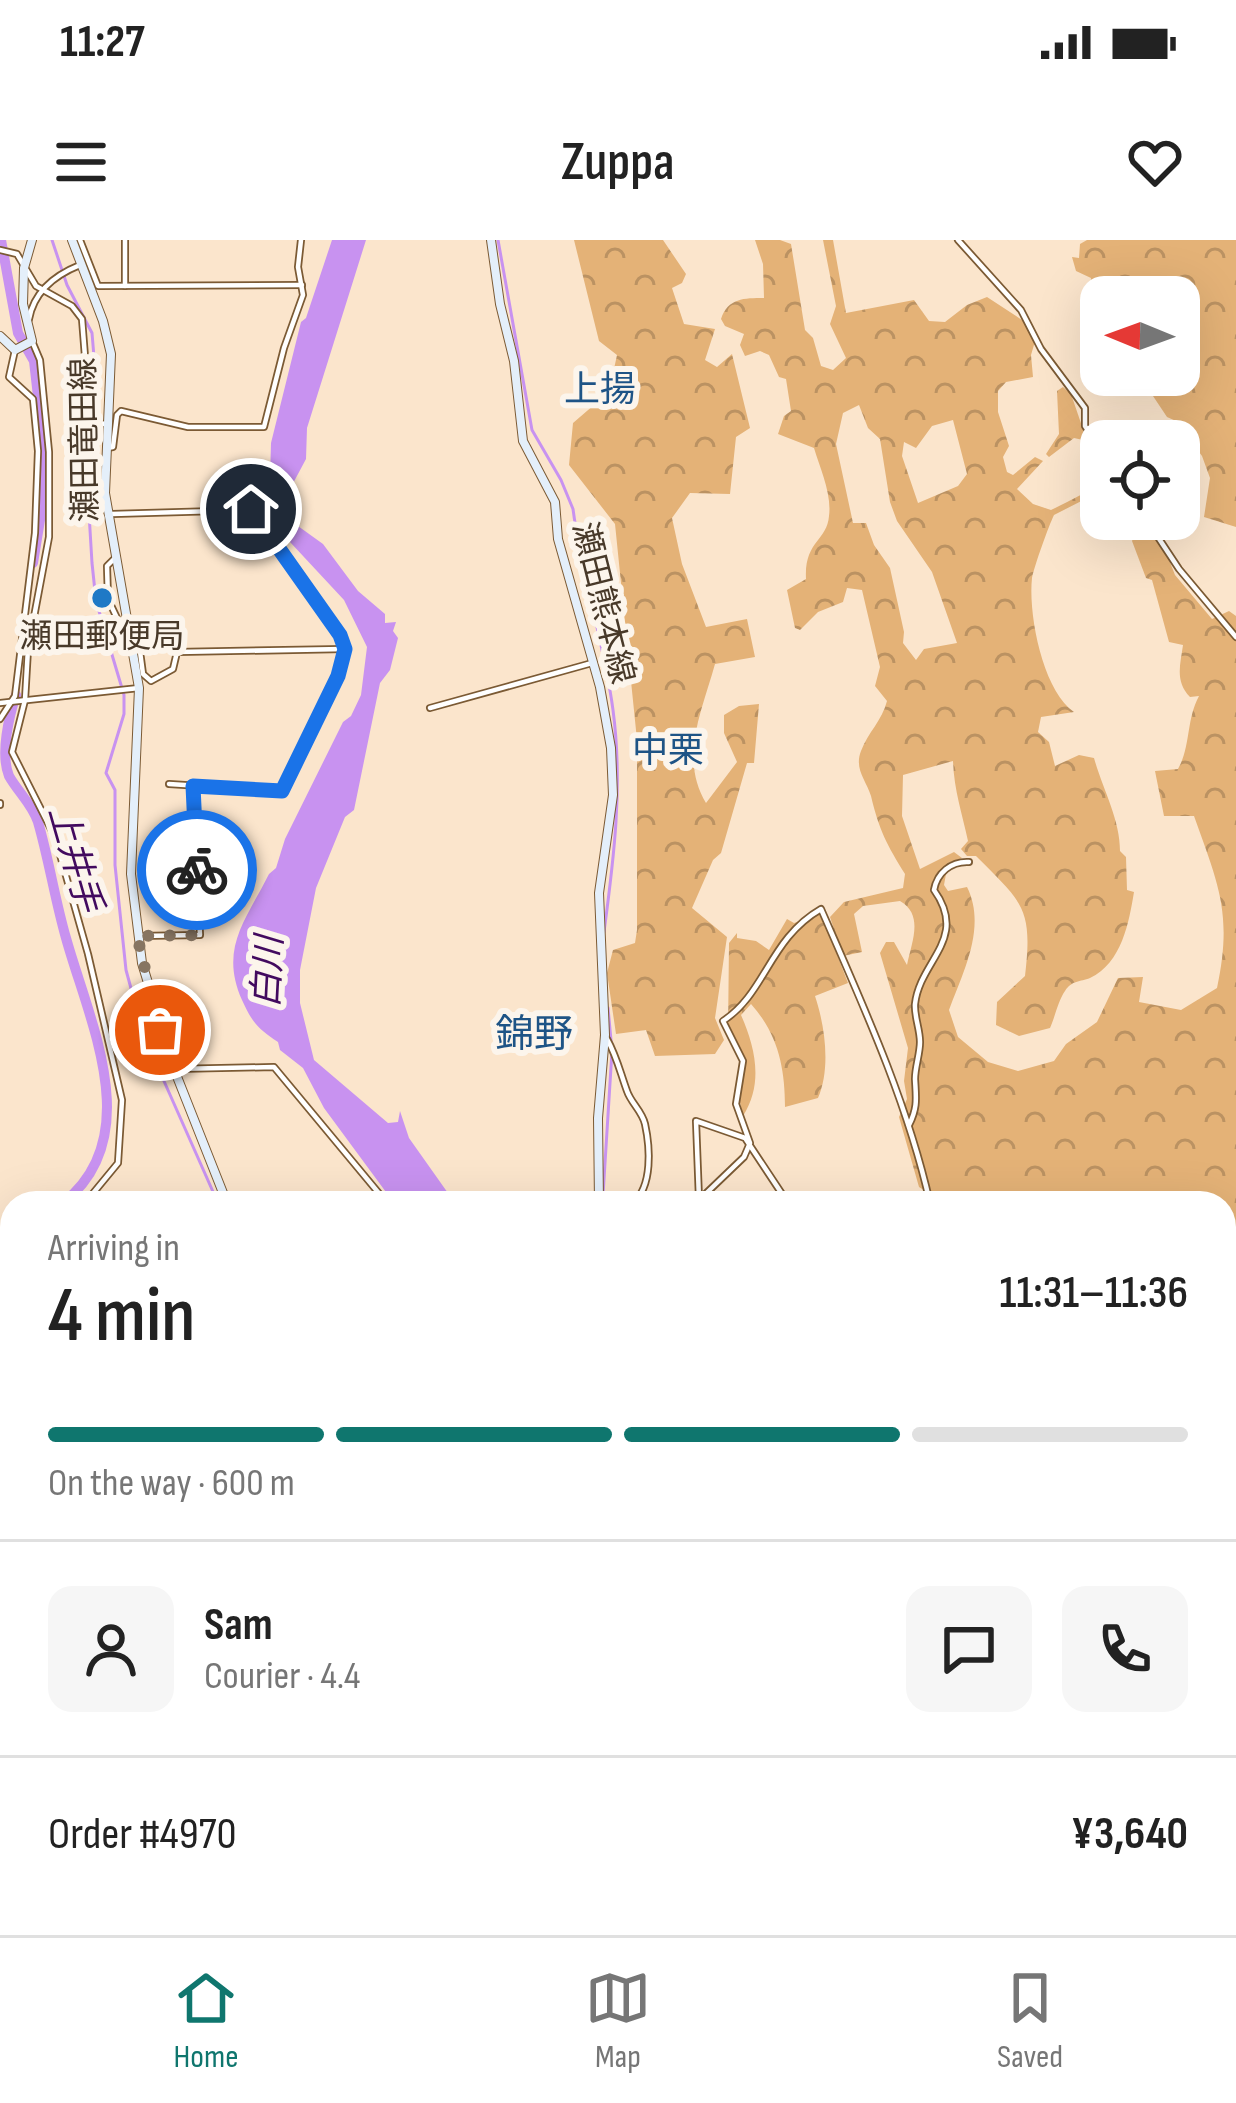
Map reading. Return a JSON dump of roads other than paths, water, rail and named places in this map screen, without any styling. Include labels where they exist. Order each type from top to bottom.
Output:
[{"type":"main road","points":[[0,336],[25,346],[25,264],[32,240]]},
{"type":"main road","name":"瀬田竜田線","points":[[76,240],[108,339],[112,370],[100,424],[107,448],[105,493],[114,559],[139,688],[131,837],[137,936],[151,1000],[174,1069],[224,1191]]},
{"type":"main road","name":"瀬田熊本線","points":[[491,240],[523,441],[556,502],[558,539],[606,716],[614,774],[599,893],[604,1035],[599,1191]]},
{"type":"street","points":[[10,240],[5,250],[25,264],[30,279],[72,306],[83,324],[88,396],[81,404],[82,419],[100,424]]},
{"type":"street","points":[[76,240],[98,286],[302,285]]},
{"type":"street","points":[[125,240],[125,286]]},
{"type":"street","points":[[107,448],[113,447],[117,415],[122,411],[188,427],[264,427],[303,295],[298,267],[301,240]]},
{"type":"street","points":[[958,240],[1021,310],[1041,349],[1085,408],[1085,420]]},
{"type":"street","points":[[0,718],[16,685],[34,543],[38,451],[33,399],[9,377],[25,346],[29,314],[43,291],[61,273],[81,265]]},
{"type":"street","points":[[25,346],[40,360],[50,526],[12,752],[55,837],[122,1100],[118,1163],[95,1191]]},
{"type":"street","points":[[117,571],[122,566],[112,513],[251,509],[332,622],[345,649],[338,676],[282,791],[170,784]]},
{"type":"street","points":[[1160,540],[1236,637]]},
{"type":"street","points":[[114,559],[106,566],[108,598],[124,633],[139,644],[143,674],[151,681],[173,670],[176,652],[345,649]]},
{"type":"street","points":[[430,708],[592,664]]},
{"type":"street","points":[[0,703],[139,688]]},
{"type":"street","points":[[137,936],[200,935],[193,786]]},
{"type":"street","points":[[909,1124],[918,1095],[915,1077],[920,1047],[915,1006],[947,923],[944,903],[934,890],[936,880],[953,863],[969,862]]},
{"type":"street","points":[[780,1191],[750,1144],[736,1104],[743,1061],[723,1021],[743,1003],[780,943],[821,909],[873,1027],[909,1124],[927,1191]]},
{"type":"street","points":[[604,1035],[645,1125],[648,1173],[641,1191]]},
{"type":"street","points":[[174,1069],[274,1066],[378,1191]]},
{"type":"street","points":[[697,1191],[699,1144],[694,1122],[725,1128],[750,1144]]},
{"type":"street","points":[[708,1191],[744,1157],[750,1144]]},
{"type":"water","name":"白川","points":[[332,240],[366,240],[307,428],[306,459],[290,489],[296,504],[291,521],[323,544],[358,591],[385,614],[385,623],[396,622],[393,631],[398,638],[390,670],[380,683],[354,810],[345,817],[316,888],[300,970],[300,1003],[314,1060],[388,1123],[398,1122],[400,1111],[409,1138],[447,1191],[385,1191],[324,1108],[303,1068],[252,1019],[233,965],[244,920],[276,868],[285,839],[361,695],[367,647],[344,600],[290,542],[278,514],[269,514],[271,443],[301,322]]},
{"type":"waterway","name":"上井手","points":[[1,240],[18,333],[34,361],[43,441],[41,514],[33,563]]},
{"type":"waterway","points":[[52,240],[67,285],[92,333],[97,393],[87,480],[96,601],[124,695],[124,714],[106,773],[115,790],[115,865],[126,970],[144,1036],[213,1191]]},
{"type":"waterway","points":[[498,240],[532,430],[573,509],[613,710],[617,794],[604,932]]},
{"type":"waterway","name":"上井手","points":[[16,695],[6,735],[6,767],[38,822],[105,1077],[102,1145],[88,1176],[74,1191]]},
{"type":"waterway","points":[[603,1191],[612,1051],[608,1008]]},
{"type":"place","name":"瀬田郵便局","points":[[102,598]]},
{"type":"district","name":"上揚","points":[[600,390]]},
{"type":"district","name":"中栗","points":[[668,751]]},
{"type":"district","name":"錦野","points":[[534,1035]]}]
